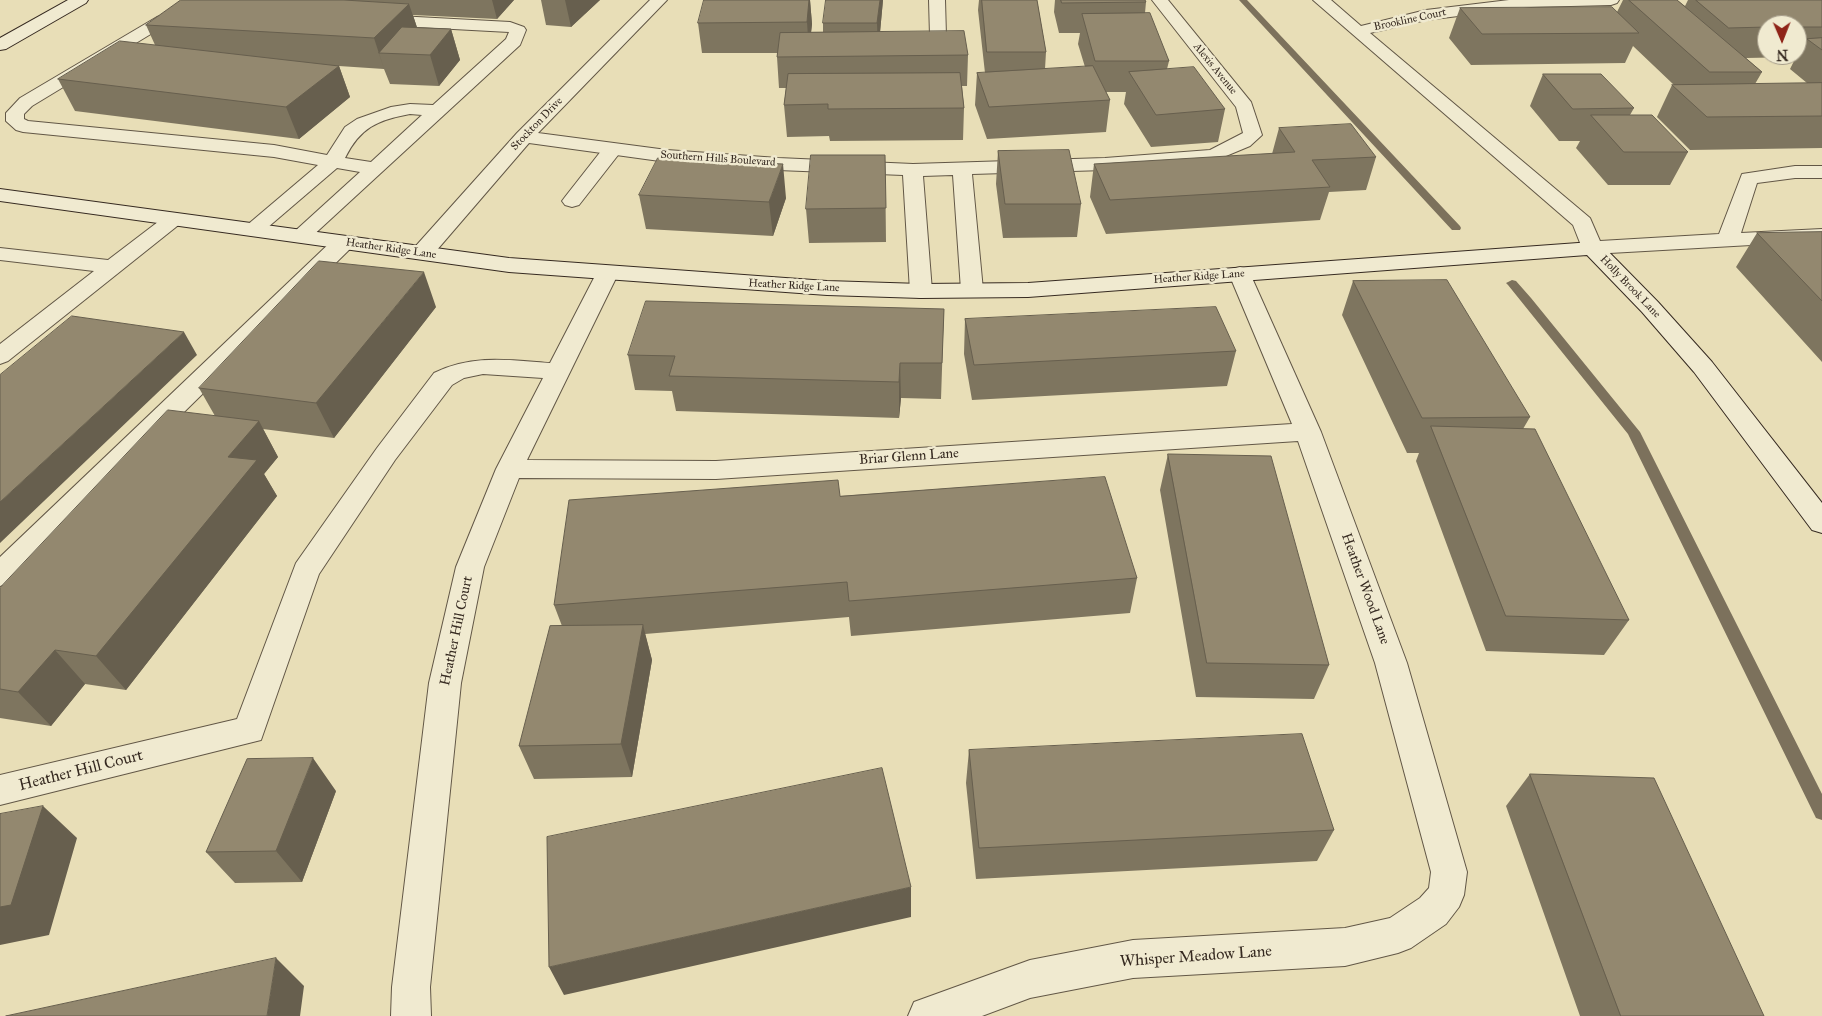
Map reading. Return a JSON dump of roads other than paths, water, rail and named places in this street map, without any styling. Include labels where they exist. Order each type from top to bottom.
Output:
[{"type":"street","points":[[0,45],[80,0]]},
{"type":"street","name":"Stockton Drive","points":[[422,253],[524,137],[659,0]]},
{"type":"street","points":[[937,0],[938,36]]},
{"type":"street","name":"Holly Brook Lane","points":[[1321,0],[1583,222],[1592,248],[1650,306],[1703,367],[1822,523]]},
{"type":"street","name":"Brookline Court","points":[[1359,31],[1426,15],[1530,2],[1611,0]]},
{"type":"street","name":"Alexis Avenue","points":[[1157,3],[1245,106],[1253,135],[1244,142]]},
{"type":"street","points":[[197,13],[180,14],[163,20],[26,102],[15,113],[15,121],[24,126],[274,151],[375,168]]},
{"type":"street","points":[[301,236],[514,40],[518,30],[510,27],[363,20]]},
{"type":"street","points":[[253,230],[334,162],[342,144],[352,131],[375,117],[391,112],[410,110],[436,111]]},
{"type":"street","name":"Southern Hills Boulevard","points":[[524,137],[612,150],[784,164],[913,170],[1105,164],[1214,156],[1244,142]]},
{"type":"street","points":[[572,201],[612,150]]},
{"type":"street","points":[[962,168],[972,290]]},
{"type":"street","points":[[913,170],[921,291]]},
{"type":"street","points":[[1728,240],[1749,178],[1795,172],[1822,172]]},
{"type":"street","name":"Heather Ridge Lane","points":[[0,195],[509,265],[607,274],[827,288],[921,291],[1028,290],[1592,248]]},
{"type":"street","points":[[0,356],[174,219]]},
{"type":"street","points":[[1592,248],[1822,235]]},
{"type":"street","points":[[0,575],[344,242]]},
{"type":"street","points":[[0,270],[9,256],[112,267]]},
{"type":"street","name":"Heather Hill Court","points":[[411,1016],[411,987],[444,683],[470,567],[509,469],[607,274]]},
{"type":"street","name":"Heather Wood Lane","points":[[1240,274],[1308,432],[1392,663],[1449,872],[1446,896],[1433,911]]},
{"type":"street","name":"Heather Hill Court","points":[[0,790],[249,730],[306,572],[386,454],[444,378],[452,373],[469,369],[494,367],[552,382]]},
{"type":"street","name":"Briar Glenn Lane","points":[[509,469],[716,470],[1308,432]]},
{"type":"street","name":"Whisper Meadow Lane","points":[[928,1016],[1030,979],[1134,959],[1345,947],[1398,935],[1433,911]]},
{"type":"waterway","points":[[1243,0],[1456,228]]},
{"type":"waterway","points":[[1512,283],[1634,432],[1822,812]]}]
